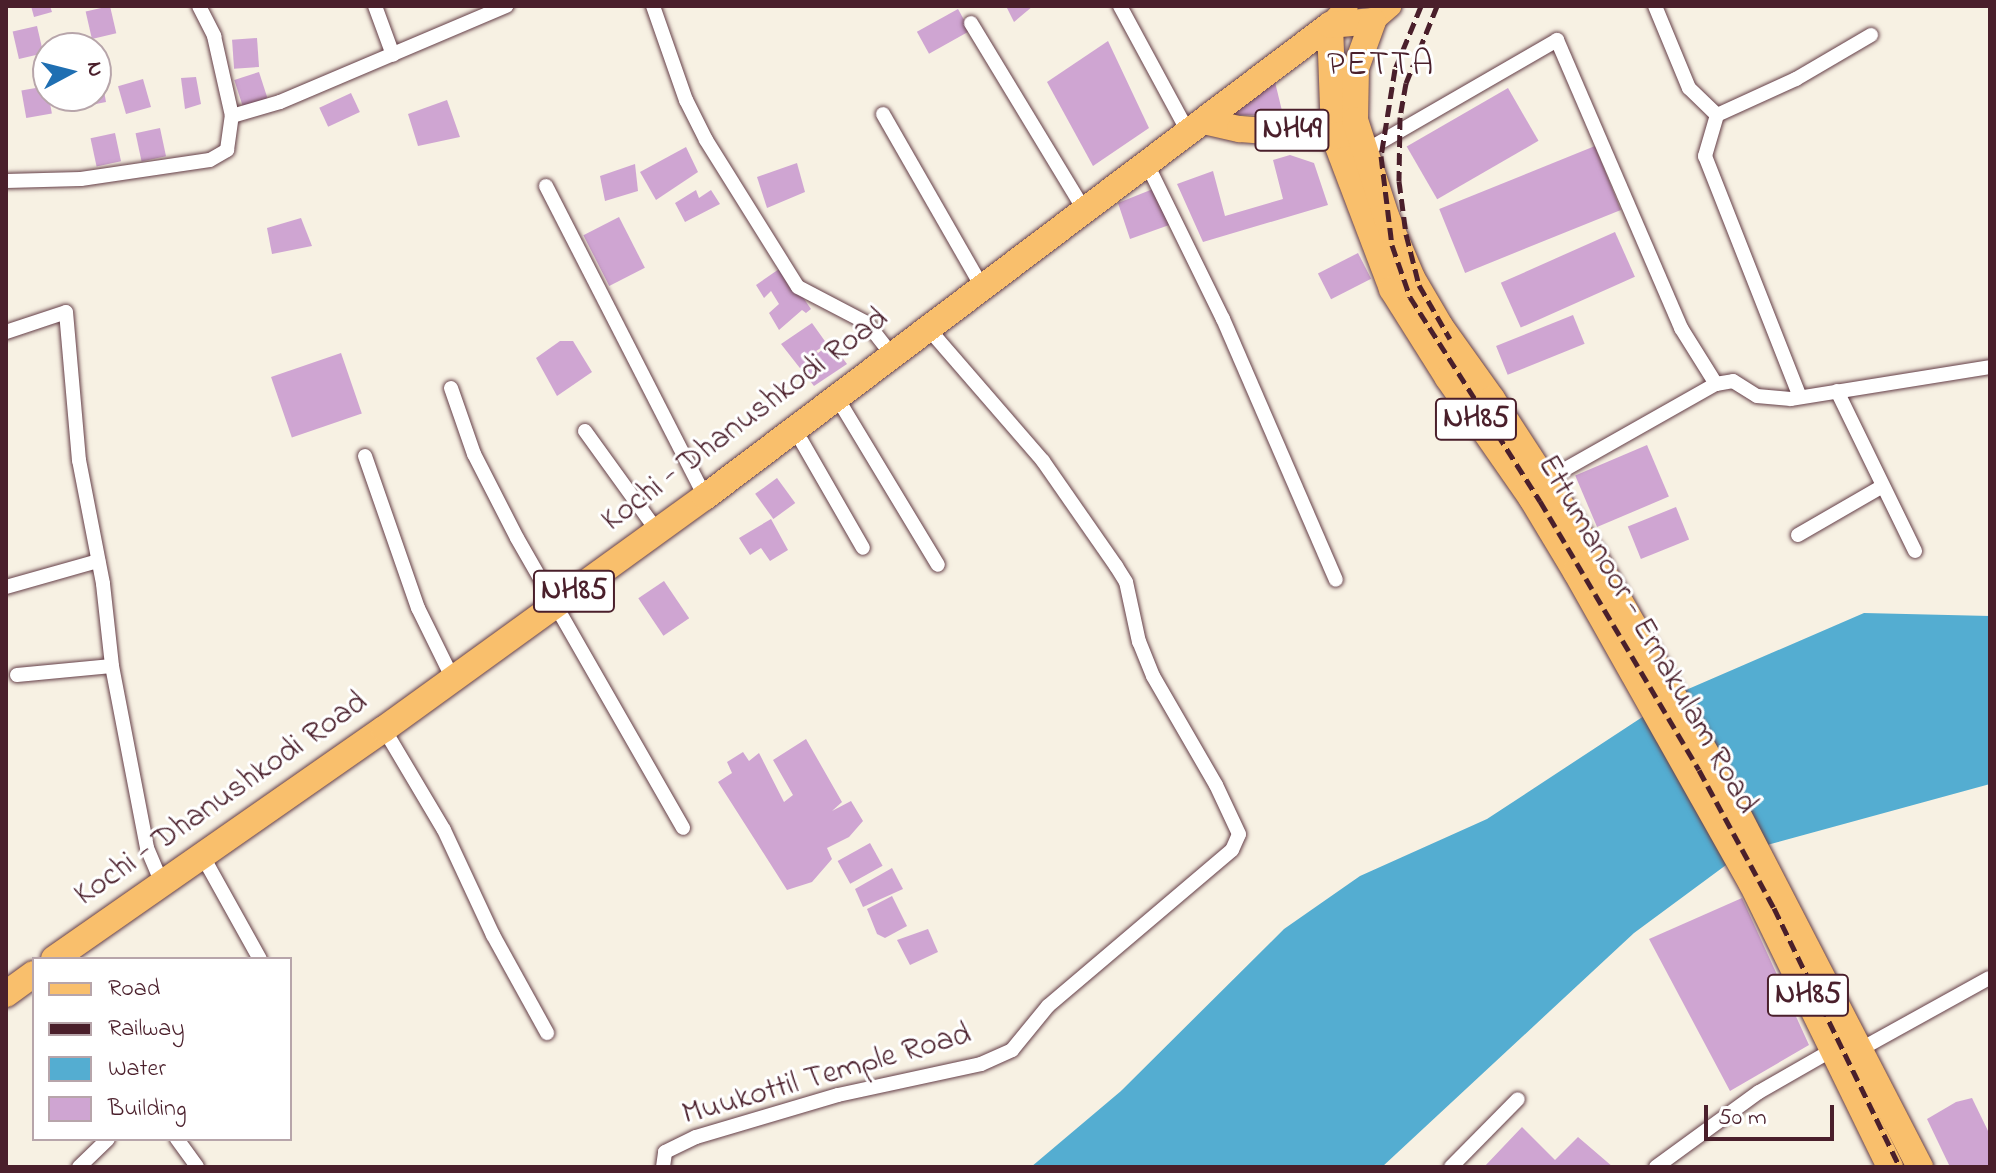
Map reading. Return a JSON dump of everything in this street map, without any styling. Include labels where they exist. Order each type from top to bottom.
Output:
[{"type":"highway","points":[[1339,16],[1382,14],[1356,68],[1352,139],[1412,278],[1440,326],[1546,480],[1585,564]]},
{"type":"highway","name":"Kochi - Dhanushkodi Road","points":[[57,957],[384,729],[705,497],[981,285],[1147,164],[1205,126],[1339,16]]},
{"type":"highway","name":"Ettumanoor - Ernakulam Road","points":[[1339,16],[1352,139],[1392,289],[1532,499],[1585,564],[1778,911],[1848,1049],[1890,1167]]},
{"type":"highway","name":"NH49","points":[[1205,126],[1352,139]]},
{"type":"highway","points":[[6,994],[32,975]]},
{"type":"highway","points":[[1848,1049],[1920,1167]]},
{"type":"street","points":[[6,181],[81,179],[210,160],[227,150],[232,116],[214,36],[199,6]]},
{"type":"street","points":[[375,6],[393,55]]},
{"type":"street","points":[[232,116],[280,102],[506,6]]},
{"type":"street","points":[[653,6],[686,100],[706,140],[798,287],[867,323],[891,354]]},
{"type":"street","points":[[1120,6],[1205,126]]},
{"type":"street","points":[[1655,6],[1689,88],[1717,115]]},
{"type":"street","points":[[971,23],[1085,211]]},
{"type":"street","points":[[1800,397],[1705,156],[1717,115],[1796,79],[1871,35]]},
{"type":"street","points":[[1352,139],[1557,40],[1681,328],[1716,384]]},
{"type":"street","points":[[883,114],[981,285]]},
{"type":"street","points":[[1147,164],[1223,319],[1336,580]]},
{"type":"street","points":[[546,186],[705,497]]},
{"type":"street","points":[[6,332],[66,312],[79,460],[98,561],[112,666],[147,848],[162,883]]},
{"type":"street","name":"Muukottil Temple Road","points":[[663,1167],[665,1152],[696,1137],[838,1095],[981,1064],[1012,1050],[1048,1006],[1232,850],[1239,834],[1216,785],[1153,676],[1139,642],[1132,601],[1121,574],[1043,461],[927,327]]},
{"type":"street","points":[[1546,480],[1716,384],[1733,381],[1757,396],[1800,397],[1990,367]]},
{"type":"street","points":[[451,388],[474,454],[517,538],[683,828]]},
{"type":"street","points":[[1837,391],[1881,487],[1915,551]]},
{"type":"street","points":[[836,396],[938,565]]},
{"type":"street","points":[[794,428],[863,548]]},
{"type":"street","points":[[585,431],[657,531]]},
{"type":"street","points":[[365,456],[418,608],[453,679]]},
{"type":"street","points":[[1798,535],[1881,487]]},
{"type":"street","points":[[6,587],[98,561]]},
{"type":"street","points":[[17,675],[112,666]]},
{"type":"street","points":[[384,729],[444,830],[493,935],[547,1033]]},
{"type":"street","points":[[202,855],[259,957]]},
{"type":"street","points":[[1656,1167],[1759,1092],[1989,978]]},
{"type":"street","points":[[1451,1167],[1518,1099]]},
{"type":"street","points":[[84,1165],[106,1141]]},
{"type":"street","points":[[178,1141],[197,1167]]},
{"type":"water","points":[[1864,613],[1990,616],[1990,784],[1745,851],[1634,933],[1382,1167],[1031,1167],[1121,1091],[1284,929],[1360,876],[1487,819],[1679,693]]},
{"type":"building","points":[[31,6],[50,6],[52,12],[34,17]]},
{"type":"building","points":[[110,6],[116,33],[90,32],[86,12]]},
{"type":"building","points":[[1006,6],[1033,6],[1014,22]]},
{"type":"building","points":[[958,9],[970,31],[929,54],[917,32]]},
{"type":"building","points":[[37,26],[38,32],[32,32],[32,56],[19,59],[13,32]]},
{"type":"building","points":[[257,38],[259,67],[234,69],[232,40]]},
{"type":"building","points":[[1108,41],[1149,128],[1093,166],[1047,82]]},
{"type":"building","points":[[259,72],[268,99],[243,107],[234,80]]},
{"type":"building","points":[[196,77],[201,104],[185,109],[181,78]]},
{"type":"building","points":[[143,79],[151,107],[126,114],[118,86]]},
{"type":"building","points":[[1275,82],[1283,115],[1220,115]]},
{"type":"building","points":[[1508,88],[1538,141],[1437,199],[1407,146]]},
{"type":"building","points":[[32,89],[32,112],[52,114],[26,118],[21,91]]},
{"type":"building","points":[[351,93],[360,112],[328,127],[319,108]]},
{"type":"building","points":[[447,100],[460,137],[418,146],[408,114]]},
{"type":"building","points":[[160,128],[166,156],[142,162],[136,133]]},
{"type":"building","points":[[115,133],[121,161],[97,167],[91,138]]},
{"type":"building","points":[[1595,146],[1621,210],[1465,273],[1439,209]]},
{"type":"building","points":[[686,147],[698,172],[656,200],[640,172]]},
{"type":"building","points":[[1290,155],[1314,163],[1328,205],[1203,242],[1177,184],[1213,171],[1225,216],[1283,199],[1273,160]]},
{"type":"building","points":[[797,163],[805,192],[767,208],[757,177]]},
{"type":"building","points":[[635,164],[638,191],[605,201],[600,176]]},
{"type":"building","points":[[1153,189],[1172,224],[1130,239],[1118,203]]},
{"type":"building","points":[[696,190],[699,198],[711,190],[720,204],[685,222],[675,203]]},
{"type":"building","points":[[619,217],[645,268],[609,286],[583,235]]},
{"type":"building","points":[[301,218],[312,246],[272,254],[267,228]]},
{"type":"building","points":[[1615,232],[1635,277],[1521,328],[1501,283]]},
{"type":"building","points":[[1358,253],[1371,279],[1331,299],[1318,273]]},
{"type":"building","points":[[782,267],[811,309],[806,313],[802,310],[779,330],[769,313],[779,304],[771,291],[764,298],[756,285]]},
{"type":"building","points":[[1573,315],[1585,344],[1508,375],[1496,346]]},
{"type":"building","points":[[812,323],[827,344],[816,351],[818,353],[831,343],[847,364],[814,386],[781,344]]},
{"type":"building","points":[[560,341],[573,341],[592,372],[557,396],[536,358]]},
{"type":"building","points":[[341,353],[362,414],[292,438],[271,377]]},
{"type":"building","points":[[1647,445],[1669,497],[1597,527],[1575,475]]},
{"type":"building","points":[[777,478],[795,503],[773,519],[755,494]]},
{"type":"building","points":[[1676,507],[1689,539],[1641,559],[1628,526]]},
{"type":"building","points":[[771,519],[788,550],[770,561],[761,548],[750,555],[739,538]]},
{"type":"building","points":[[664,581],[689,618],[663,636],[638,598]]},
{"type":"building","points":[[806,739],[842,802],[832,811],[851,801],[863,821],[849,837],[827,848],[832,859],[812,882],[787,890],[718,782],[732,773],[727,762],[743,752],[749,761],[759,753],[784,802],[793,795],[773,760]]},
{"type":"building","points":[[870,843],[883,866],[850,884],[838,861]]},
{"type":"building","points":[[892,868],[903,889],[863,907],[855,889]]},
{"type":"building","points":[[892,896],[907,926],[885,938],[877,934],[867,909]]},
{"type":"building","points":[[1742,898],[1809,1045],[1730,1091],[1649,939]]},
{"type":"building","points":[[928,929],[938,952],[910,965],[897,940]]},
{"type":"building","points":[[1972,1098],[1990,1135],[1990,1167],[1950,1167],[1927,1119],[1956,1102]]},
{"type":"building","points":[[1522,1127],[1555,1160],[1578,1137],[1613,1167],[1484,1167]]},
{"type":"railway","points":[[1421,6],[1395,69],[1381,156],[1392,245],[1410,297],[1540,501],[1699,770],[1774,908],[1900,1167]]},
{"type":"railway","points":[[1437,6],[1406,83],[1400,117],[1399,181],[1406,234],[1419,285],[1450,339]]},
{"type":"district","name":"PETTA","points":[[1381,67]]}]
